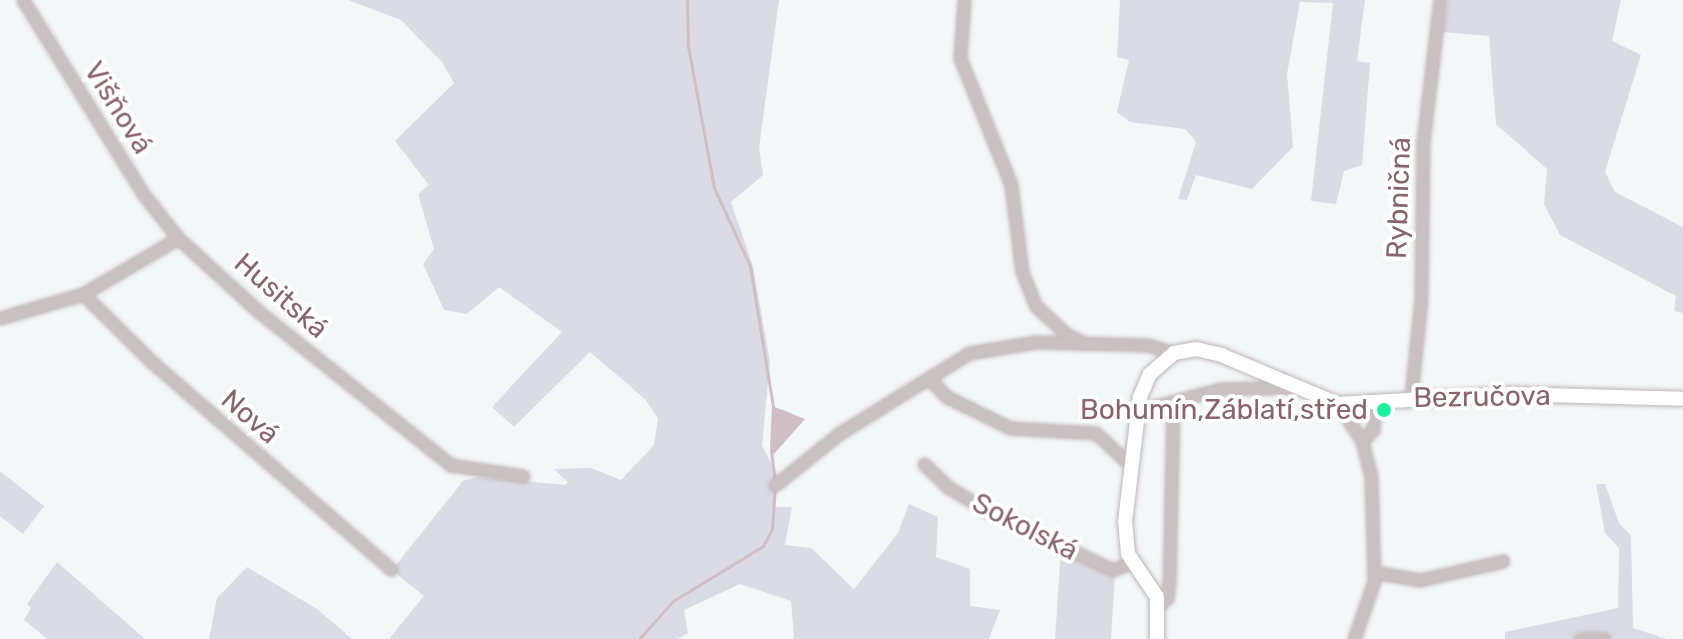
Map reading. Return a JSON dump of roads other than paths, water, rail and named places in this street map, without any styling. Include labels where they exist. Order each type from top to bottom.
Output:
[{"type":"main road","name":"Bezručova","points":[[1174,353],[1196,349],[1338,404],[1411,397],[1540,394],[1683,399]]},
{"type":"main road","name":"Sokolská","points":[[1159,605],[1132,562],[1125,530],[1137,411],[1150,374],[1174,353]]},
{"type":"main road","points":[[1157,639],[1159,605]]},
{"type":"street","name":"Višňová","points":[[23,0],[144,195],[178,238]]},
{"type":"street","points":[[964,0],[960,58],[1011,185],[1022,272],[1036,306],[1067,335],[1086,344]]},
{"type":"street","name":"Rybničná","points":[[1411,397],[1421,298],[1423,142],[1440,0]]},
{"type":"street","points":[[0,318],[83,294],[178,238]]},
{"type":"street","name":"Husitská","points":[[178,238],[270,321],[451,465],[523,476]]},
{"type":"street","name":"Nová","points":[[83,294],[176,383],[391,569]]},
{"type":"street","points":[[775,485],[840,433],[969,353],[1004,344],[1086,344],[1148,345],[1174,353]]},
{"type":"street","points":[[929,378],[947,397],[1010,428],[1096,433],[1131,466]]},
{"type":"street","points":[[1137,411],[1173,405],[1221,389],[1298,387]]},
{"type":"street","points":[[1362,441],[1373,430],[1375,401]]},
{"type":"street","points":[[1338,404],[1362,441],[1371,477],[1374,572],[1354,639]]},
{"type":"street","points":[[1159,605],[1167,598],[1169,584],[1173,405]]},
{"type":"street","name":"Sokolská","points":[[924,464],[948,487],[984,509],[1113,570],[1132,562]]},
{"type":"street","points":[[1374,572],[1420,580],[1503,561]]},
{"type":"street","points":[[1580,639],[1604,639]]},
{"type":"waterway","points":[[687,0],[688,46],[714,188],[750,266],[773,407]]},
{"type":"waterway","points":[[783,411],[800,421]]},
{"type":"waterway","points":[[771,450],[775,482]]},
{"type":"waterway","points":[[639,639],[673,601],[763,546],[772,529],[775,490]]},
{"type":"place","name":"Bohumín,Záblatí,střed","points":[[1384,410]]}]
